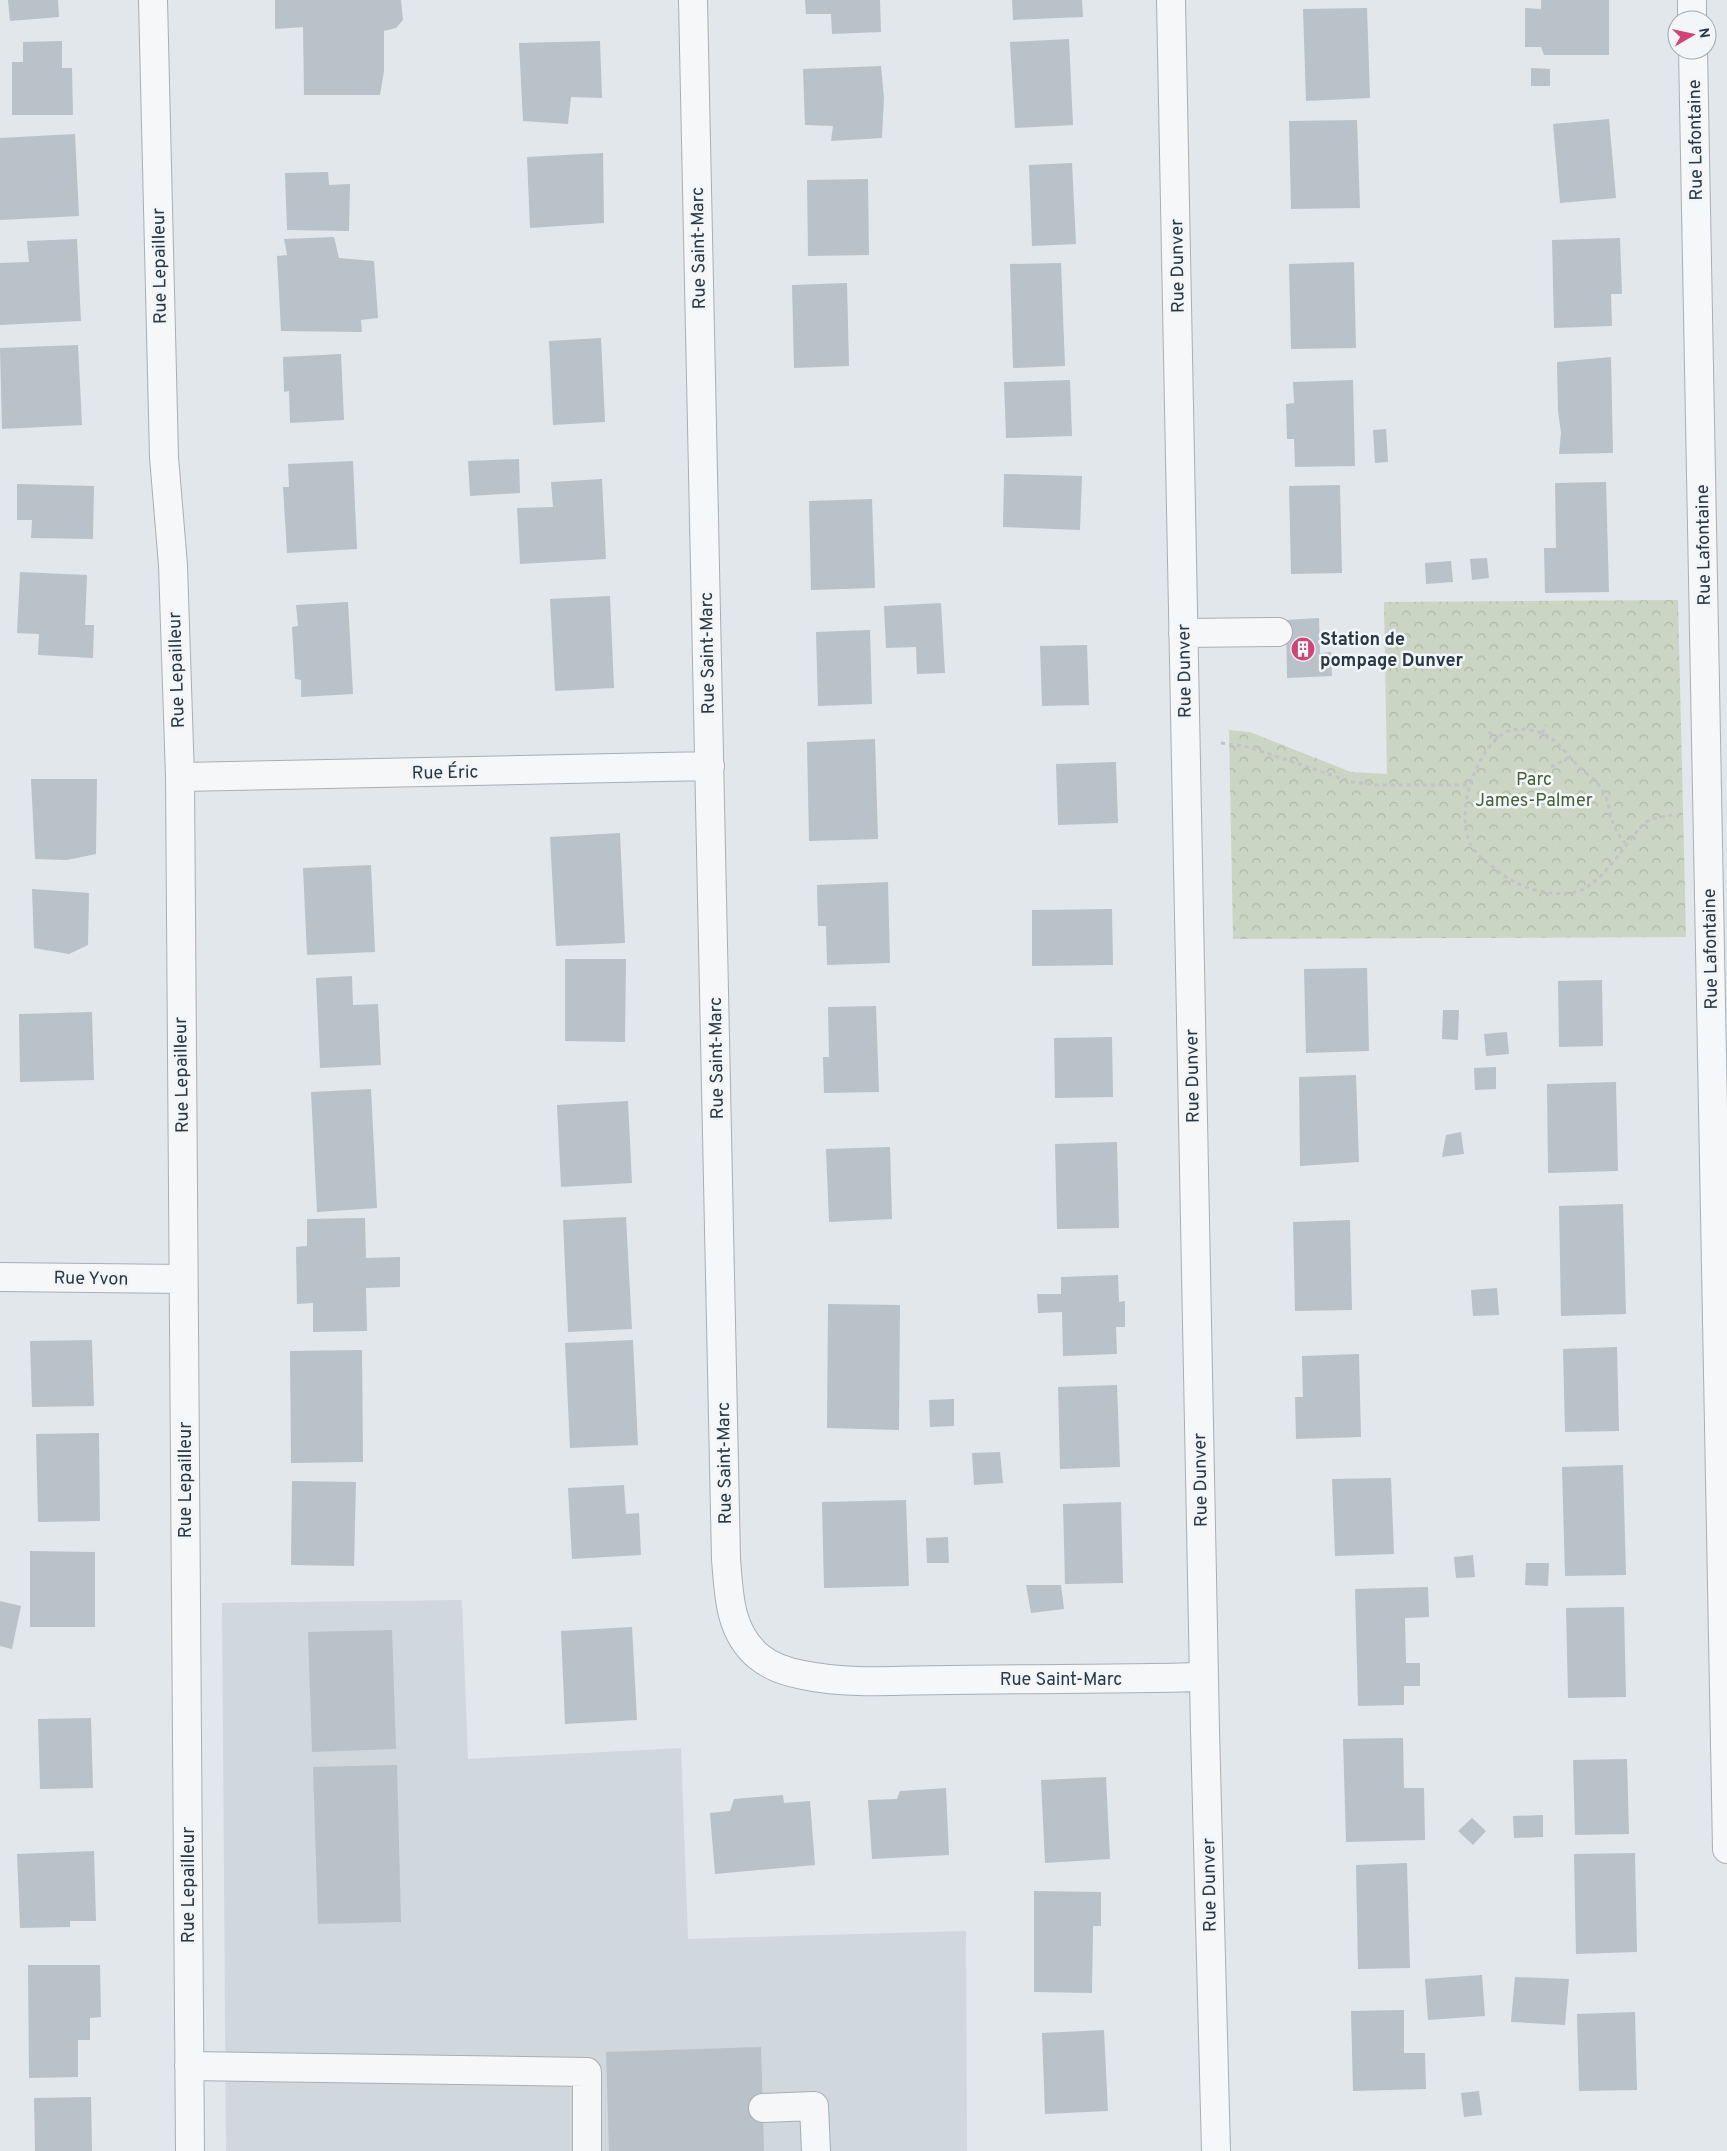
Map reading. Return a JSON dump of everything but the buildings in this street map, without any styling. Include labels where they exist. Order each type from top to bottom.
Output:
[{"type":"street","name":"Rue Lepailleur","points":[[152,0],[164,457],[173,565],[180,777],[190,2151]]},
{"type":"street","name":"Rue Saint-Marc","points":[[693,0],[726,1559],[728,1594],[734,1622],[743,1640],[759,1656],[780,1669],[804,1676],[864,1681],[1204,1677]]},
{"type":"street","name":"Rue Dunver","points":[[1171,0],[1204,1677],[1216,2151]]},
{"type":"street","name":"Rue Lafontaine","points":[[1693,60],[1727,1849]]},
{"type":"street","points":[[1183,633],[1278,632]]},
{"type":"street","name":"Rue Éric","points":[[180,777],[710,766]]},
{"type":"street","name":"Rue Yvon","points":[[0,1277],[183,1278]]},
{"type":"street","points":[[189,2066],[587,2072],[587,2151]]},
{"type":"street","points":[[763,2108],[814,2106],[816,2151]]},
{"type":"path","points":[[1542,733],[1546,725]]},
{"type":"path","points":[[1626,844],[1612,824],[1606,796],[1598,783],[1581,769],[1555,740],[1542,733],[1520,729],[1507,731],[1496,740],[1482,759],[1469,785],[1466,806],[1466,830],[1474,850],[1508,878],[1533,890],[1556,894],[1581,890],[1594,883],[1645,822],[1656,818],[1674,816]]},
{"type":"path","points":[[1489,732],[1496,740]]},
{"type":"path","points":[[1221,743],[1250,747],[1352,782],[1377,785],[1469,785]]},
{"type":"path","points":[[1551,767],[1570,757]]},
{"type":"shaded area","points":[[462,1600],[468,1759],[681,1748],[688,1939],[966,1931],[967,2151],[226,2151],[222,1603]]},
{"type":"green space","name":"Parc James-Palmer","points":[[1678,600],[1686,937],[1233,939],[1229,730],[1250,732],[1351,772],[1387,774],[1384,602]]},
{"type":"place","name":"Station de pompage Dunver","points":[[1303,649]]}]
